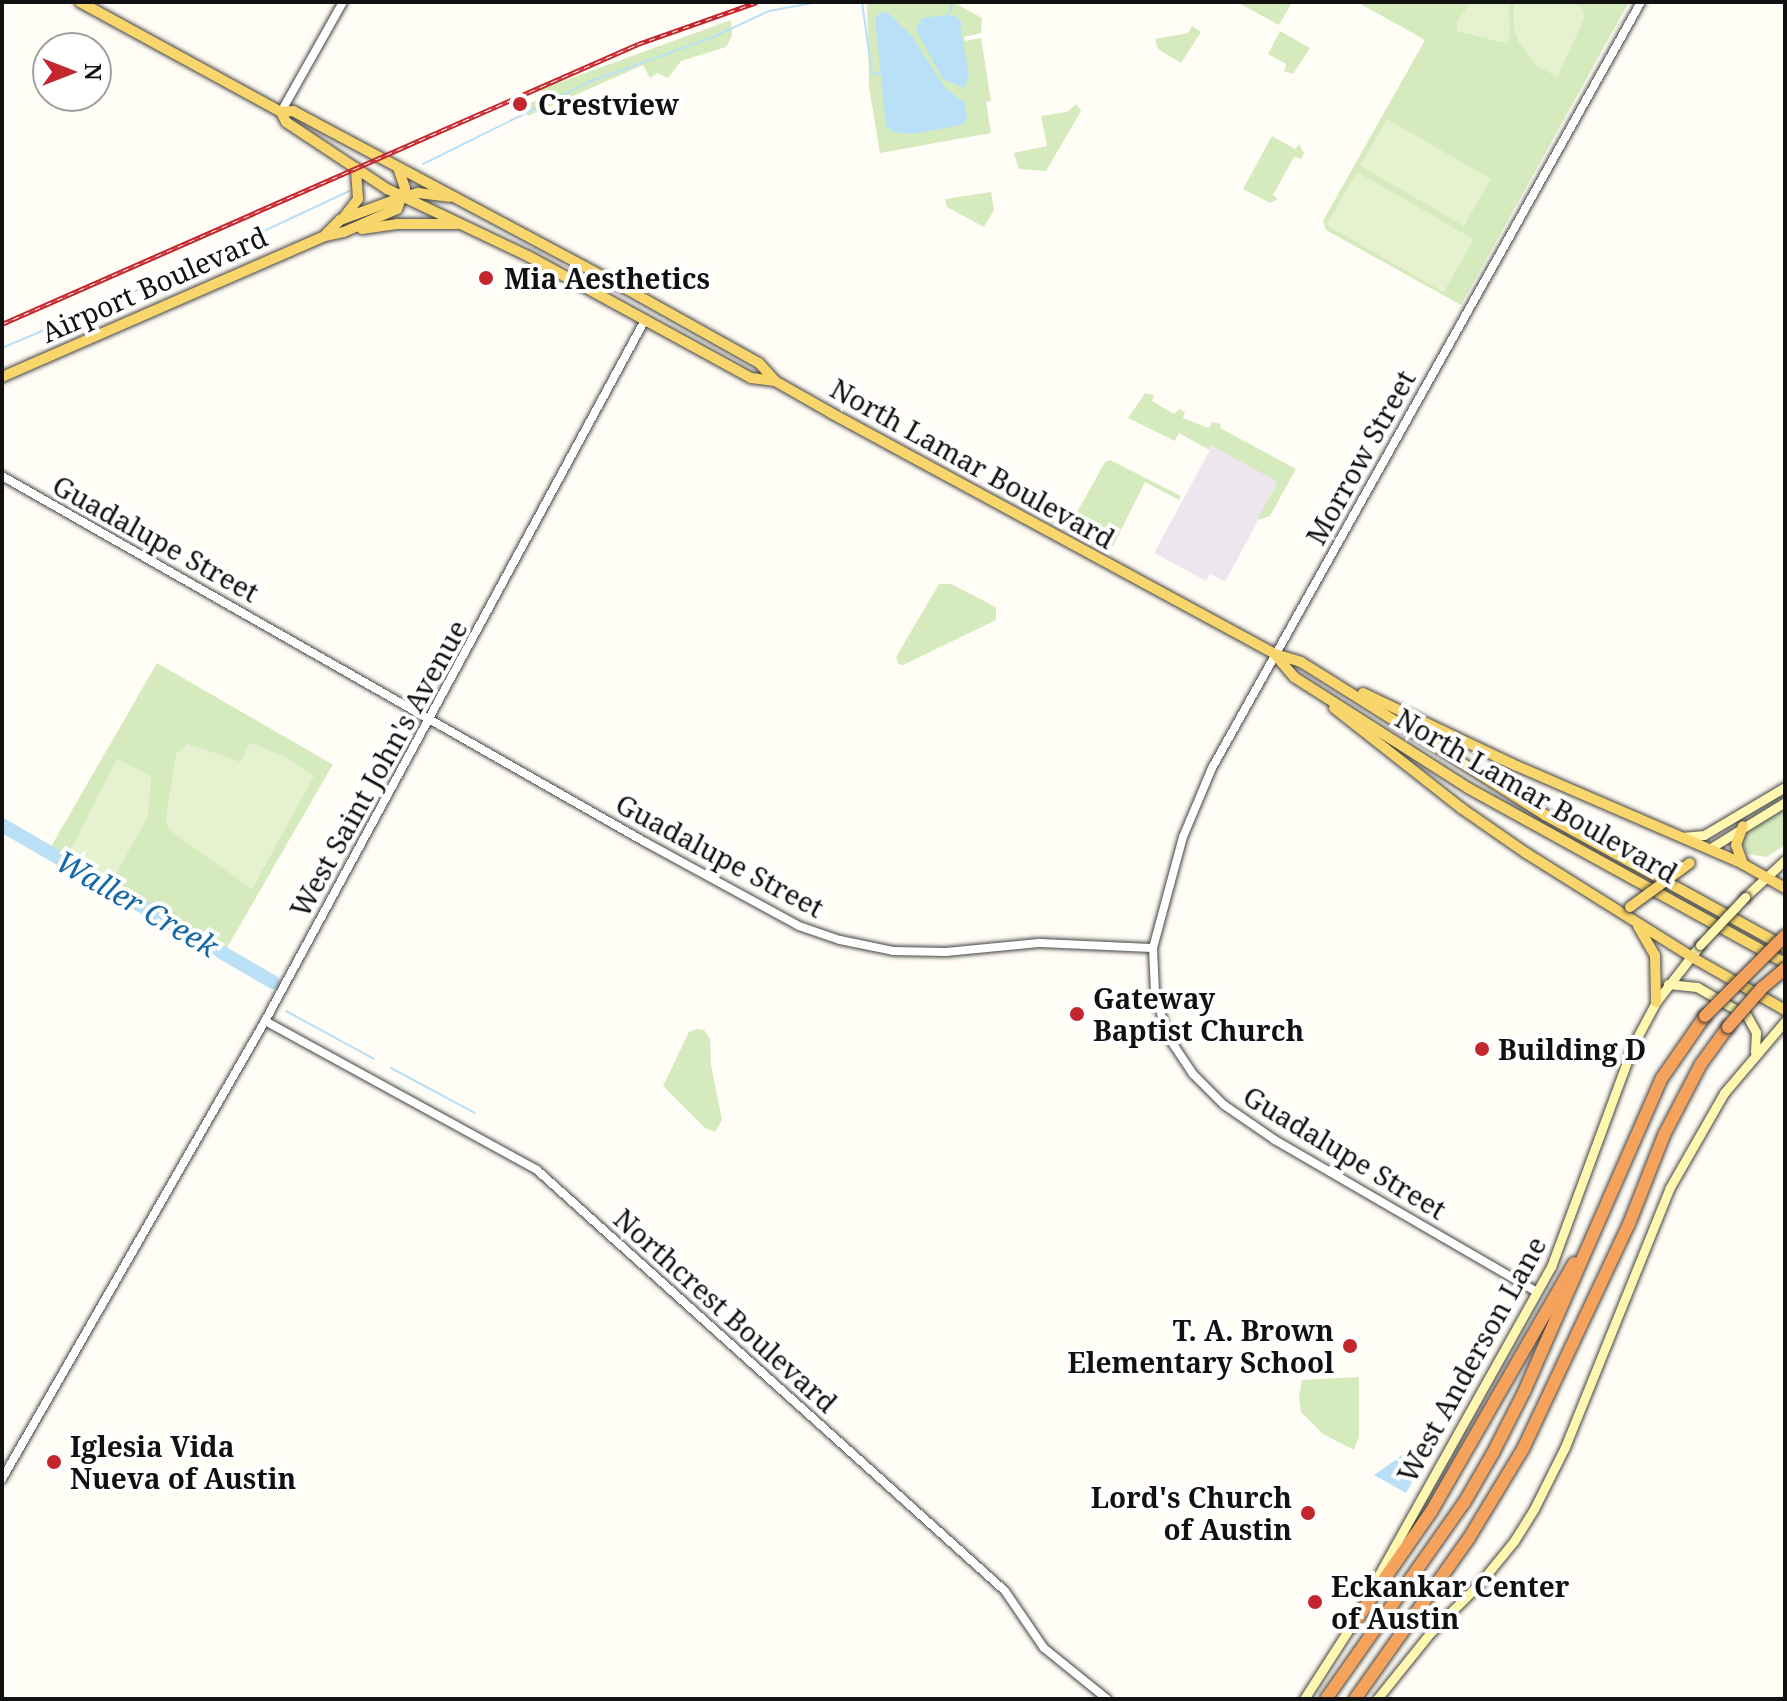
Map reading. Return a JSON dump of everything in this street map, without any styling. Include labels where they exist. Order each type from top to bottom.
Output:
[{"type":"highway","points":[[1326,1699],[1464,1503],[1493,1453],[1524,1392],[1662,1078],[1676,1053],[1705,1016],[1785,936]]},
{"type":"highway","points":[[1355,1699],[1469,1538],[1523,1449],[1623,1237],[1664,1135],[1701,1064],[1728,1027],[1785,966]]},
{"type":"highway","points":[[1351,1627],[1431,1512],[1597,1227]]},
{"type":"main road","name":"North Lamar Boulevard","points":[[80,2],[281,112],[293,111],[397,167],[759,363],[775,381],[1275,654],[1301,662],[1545,815],[1785,947]]},
{"type":"main road","name":"North Lamar Boulevard","points":[[281,112],[286,122],[403,197],[528,256],[751,378],[775,381]]},
{"type":"main road","points":[[397,167],[404,178],[403,197],[418,193],[438,198],[452,197]]},
{"type":"main road","points":[[340,220],[358,199],[356,168]]},
{"type":"main road","name":"Airport Boulevard","points":[[325,236],[340,220],[403,197]]},
{"type":"main road","name":"Airport Boulevard","points":[[2,377],[325,236],[344,232],[397,209],[403,197]]},
{"type":"main road","points":[[344,232],[397,224],[458,224]]},
{"type":"main road","name":"North Lamar Boulevard","points":[[1275,654],[1294,677],[1487,799],[1785,966]]},
{"type":"main road","points":[[1342,685],[1743,864],[1785,888]]},
{"type":"main road","points":[[1318,693],[1340,714],[1475,818],[1617,911],[1785,1010]]},
{"type":"main road","points":[[1681,837],[1704,835],[1785,787]]},
{"type":"main road","points":[[1617,911],[1630,907],[1709,849],[1785,802]]},
{"type":"main road","points":[[1743,826],[1736,845],[1743,864]]},
{"type":"main road","points":[[1681,837],[1691,845],[1690,863]]},
{"type":"main road","name":"West Anderson Lane","points":[[1304,1699],[1351,1627],[1537,1292],[1570,1221],[1617,1080],[1656,1002],[1690,956],[1764,876],[1785,860]]},
{"type":"main road","points":[[1634,921],[1655,955],[1656,1002]]},
{"type":"main road","points":[[1668,984],[1697,987],[1747,1016],[1756,1032],[1755,1052]]},
{"type":"main road","points":[[1377,1699],[1430,1633],[1488,1573],[1534,1509],[1565,1447],[1669,1189],[1706,1121],[1755,1052],[1785,1021]]},
{"type":"street","points":[[281,112],[343,2]]},
{"type":"street","name":"Morrow Street","points":[[1153,948],[1183,837],[1198,798],[1275,654],[1641,2]]},
{"type":"street","name":"West Saint John's Avenue","points":[[2,1479],[265,1021],[645,320]]},
{"type":"street","name":"Guadalupe Street","points":[[2,476],[735,892],[819,934],[862,946],[926,953],[1039,943],[1153,948],[1155,992],[1167,1035],[1193,1074],[1224,1105],[1275,1140],[1537,1292]]},
{"type":"street","name":"Northcrest Boulevard","points":[[265,1021],[537,1170],[993,1580],[1011,1599],[1044,1648],[1107,1699]]},
{"type":"shaded area","points":[[1212,446],[1279,482],[1225,582],[1210,574],[1206,581],[1154,553]]},
{"type":"green space","points":[[867,2],[953,2],[982,18],[981,33],[964,37],[965,41],[981,38],[991,101],[986,102],[991,133],[880,153],[869,87]]},
{"type":"green space","points":[[1237,2],[1292,2],[1279,25]]},
{"type":"green space","points":[[1357,2],[1629,2],[1461,305],[1326,230],[1323,221],[1425,40]]},
{"type":"green space","points":[[1471,2],[1509,2],[1510,37],[1505,43],[1457,31],[1457,21]]},
{"type":"green space","points":[[1514,2],[1572,2],[1582,8],[1585,17],[1557,77],[1535,64],[1519,43],[1514,28]]},
{"type":"green space","points":[[731,20],[732,36],[726,47],[681,61],[668,78],[657,73],[650,78],[643,65],[528,116],[523,106],[544,97],[541,89]]},
{"type":"green space","points":[[1192,26],[1201,32],[1181,63],[1158,49],[1155,39],[1188,33]]},
{"type":"green space","points":[[1280,31],[1310,48],[1293,74],[1284,71],[1286,64],[1268,54]]},
{"type":"green space","points":[[1076,104],[1081,111],[1046,171],[1019,169],[1014,153],[1047,146],[1041,116],[1067,112]]},
{"type":"green space","points":[[1387,119],[1491,179],[1464,226],[1360,166]]},
{"type":"green space","points":[[1272,136],[1295,149],[1299,144],[1304,153],[1301,159],[1294,157],[1273,195],[1278,199],[1270,203],[1243,189]]},
{"type":"green space","points":[[1357,172],[1474,240],[1443,292],[1326,225]]},
{"type":"green space","points":[[991,192],[994,210],[984,227],[947,207],[945,199]]},
{"type":"green space","points":[[1145,393],[1154,395],[1152,401],[1174,414],[1179,409],[1185,412],[1183,418],[1209,428],[1212,422],[1221,424],[1220,428],[1296,469],[1270,516],[1257,520],[1278,482],[1212,446],[1209,450],[1179,433],[1175,441],[1128,418]]},
{"type":"green space","points":[[1110,460],[1181,496],[1179,500],[1145,482],[1113,546],[1071,523],[1105,462]]},
{"type":"green space","points":[[939,584],[951,584],[996,607],[996,620],[903,665],[898,664],[896,657]]},
{"type":"green space","points":[[157,663],[333,764],[224,953],[48,852]]},
{"type":"green space","points":[[188,744],[241,762],[248,745],[254,744],[285,757],[314,776],[252,889],[168,829],[166,817],[176,754]]},
{"type":"green space","points":[[117,759],[151,776],[148,816],[112,881],[68,855]]},
{"type":"green space","points":[[1785,809],[1785,845],[1767,857],[1747,854],[1742,840],[1745,832]]},
{"type":"green space","points":[[704,1030],[710,1039],[711,1065],[722,1120],[715,1132],[705,1128],[663,1086],[689,1032]]},
{"type":"green space","points":[[1359,1377],[1359,1436],[1354,1450],[1323,1434],[1301,1412],[1299,1397],[1302,1380]]},
{"type":"water","points":[[886,11],[912,36],[945,88],[965,103],[967,119],[961,125],[912,134],[893,132],[886,126],[876,16]]},
{"type":"water","points":[[955,16],[963,24],[960,26],[969,75],[964,88],[943,79],[916,30],[922,18]]},
{"type":"water","points":[[1429,1436],[1436,1439],[1406,1493],[1374,1475]]},
{"type":"waterway","points":[[423,164],[589,82],[713,37],[769,11],[817,2]]},
{"type":"waterway","points":[[862,2],[872,74],[883,73]]},
{"type":"waterway","points":[[948,16],[953,2]]},
{"type":"waterway","points":[[2,348],[140,289],[349,191]]},
{"type":"waterway","points":[[185,255],[186,266]]},
{"type":"waterway","name":"Waller Creek","points":[[2,825],[273,982]]},
{"type":"waterway","name":"Waller Creek","points":[[286,1011],[374,1059]]},
{"type":"waterway","name":"Waller Creek","points":[[391,1068],[475,1113]]},
{"type":"railway","points":[[2,324],[638,44],[757,2]]},
{"type":"place","name":"Crestview","points":[[520,104]]},
{"type":"place","name":"Mia Aesthetics","points":[[486,278]]},
{"type":"place","name":"Gateway Baptist Church","points":[[1077,1014]]},
{"type":"place","name":"Building D","points":[[1482,1049]]},
{"type":"place","name":"T. A. Brown Elementary School","points":[[1350,1346]]},
{"type":"place","name":"Iglesia Vida Nueva of Austin","points":[[54,1462]]},
{"type":"place","name":"Lord's Church of Austin","points":[[1308,1513]]},
{"type":"place","name":"Eckankar Center of Austin","points":[[1315,1602]]}]
